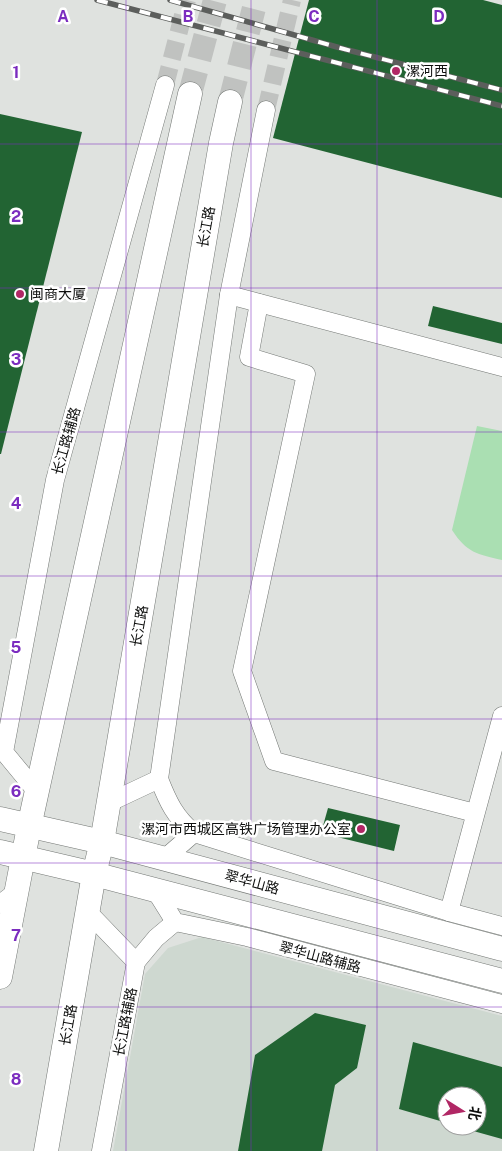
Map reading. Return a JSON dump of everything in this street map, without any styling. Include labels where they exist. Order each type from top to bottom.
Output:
[{"type":"main road","points":[[0,977],[8,898],[23,858],[190,94]]},
{"type":"main road","name":"长江路","points":[[46,1151],[94,874],[102,842],[219,153],[230,102]]},
{"type":"main road","name":"翠华山路","points":[[0,819],[102,842],[502,949]]},
{"type":"main road","points":[[0,852],[94,874],[502,981]]},
{"type":"street","name":"长江路辅路","points":[[37,792],[2,753],[55,480],[165,85]]},
{"type":"street","points":[[266,110],[229,295],[159,779],[170,805],[181,822],[194,833],[449,912],[502,926]]},
{"type":"street","points":[[229,295],[502,367]]},
{"type":"street","points":[[259,303],[249,357],[306,374],[242,671],[274,761],[475,813]]},
{"type":"street","points":[[449,912],[502,716]]},
{"type":"street","points":[[108,803],[159,779]]},
{"type":"street","points":[[164,859],[194,833]]},
{"type":"street","points":[[88,911],[136,962],[156,938],[175,922],[155,890]]},
{"type":"street","name":"翠华山路辅路","points":[[175,922],[247,938],[502,1004]]},
{"type":"street","name":"长江路辅路","points":[[101,1151],[136,962]]},
{"type":"shaded area","points":[[202,937],[502,1016],[502,1151],[113,1151],[145,974],[168,948]]},
{"type":"green space","points":[[477,426],[502,431],[502,560],[486,556],[468,548],[457,538],[452,530]]},
{"type":"building","name":"漯河西","points":[[309,0],[483,0],[502,5],[502,198],[273,138]]},
{"type":"building","name":"闽商大厦","points":[[0,114],[82,132],[1,454],[0,454]]},
{"type":"building","points":[[433,306],[502,323],[502,344],[428,326]]},
{"type":"building","name":"漯河市西城区高铁广场管理办公室","points":[[328,808],[400,825],[394,851],[321,833]]},
{"type":"building","points":[[315,1013],[366,1025],[357,1068],[335,1085],[322,1151],[238,1151],[255,1055]]},
{"type":"building","points":[[413,1042],[502,1067],[502,1139],[487,1135],[487,1086],[437,1086],[437,1120],[399,1109]]},
{"type":"tunnel","points":[[165,85],[187,0]]},
{"type":"tunnel","points":[[190,94],[215,0]]},
{"type":"tunnel","points":[[230,102],[256,0]]},
{"type":"tunnel","points":[[266,110],[292,0]]},
{"type":"railway","points":[[97,0],[502,106]]},
{"type":"railway","points":[[170,0],[344,49],[502,90]]},
{"type":"place","name":"漯河西","points":[[396,71]]},
{"type":"place","name":"闽商大厦","points":[[20,294]]},
{"type":"place","name":"漯河市西城区高铁广场管理办公室","points":[[361,829]]}]
